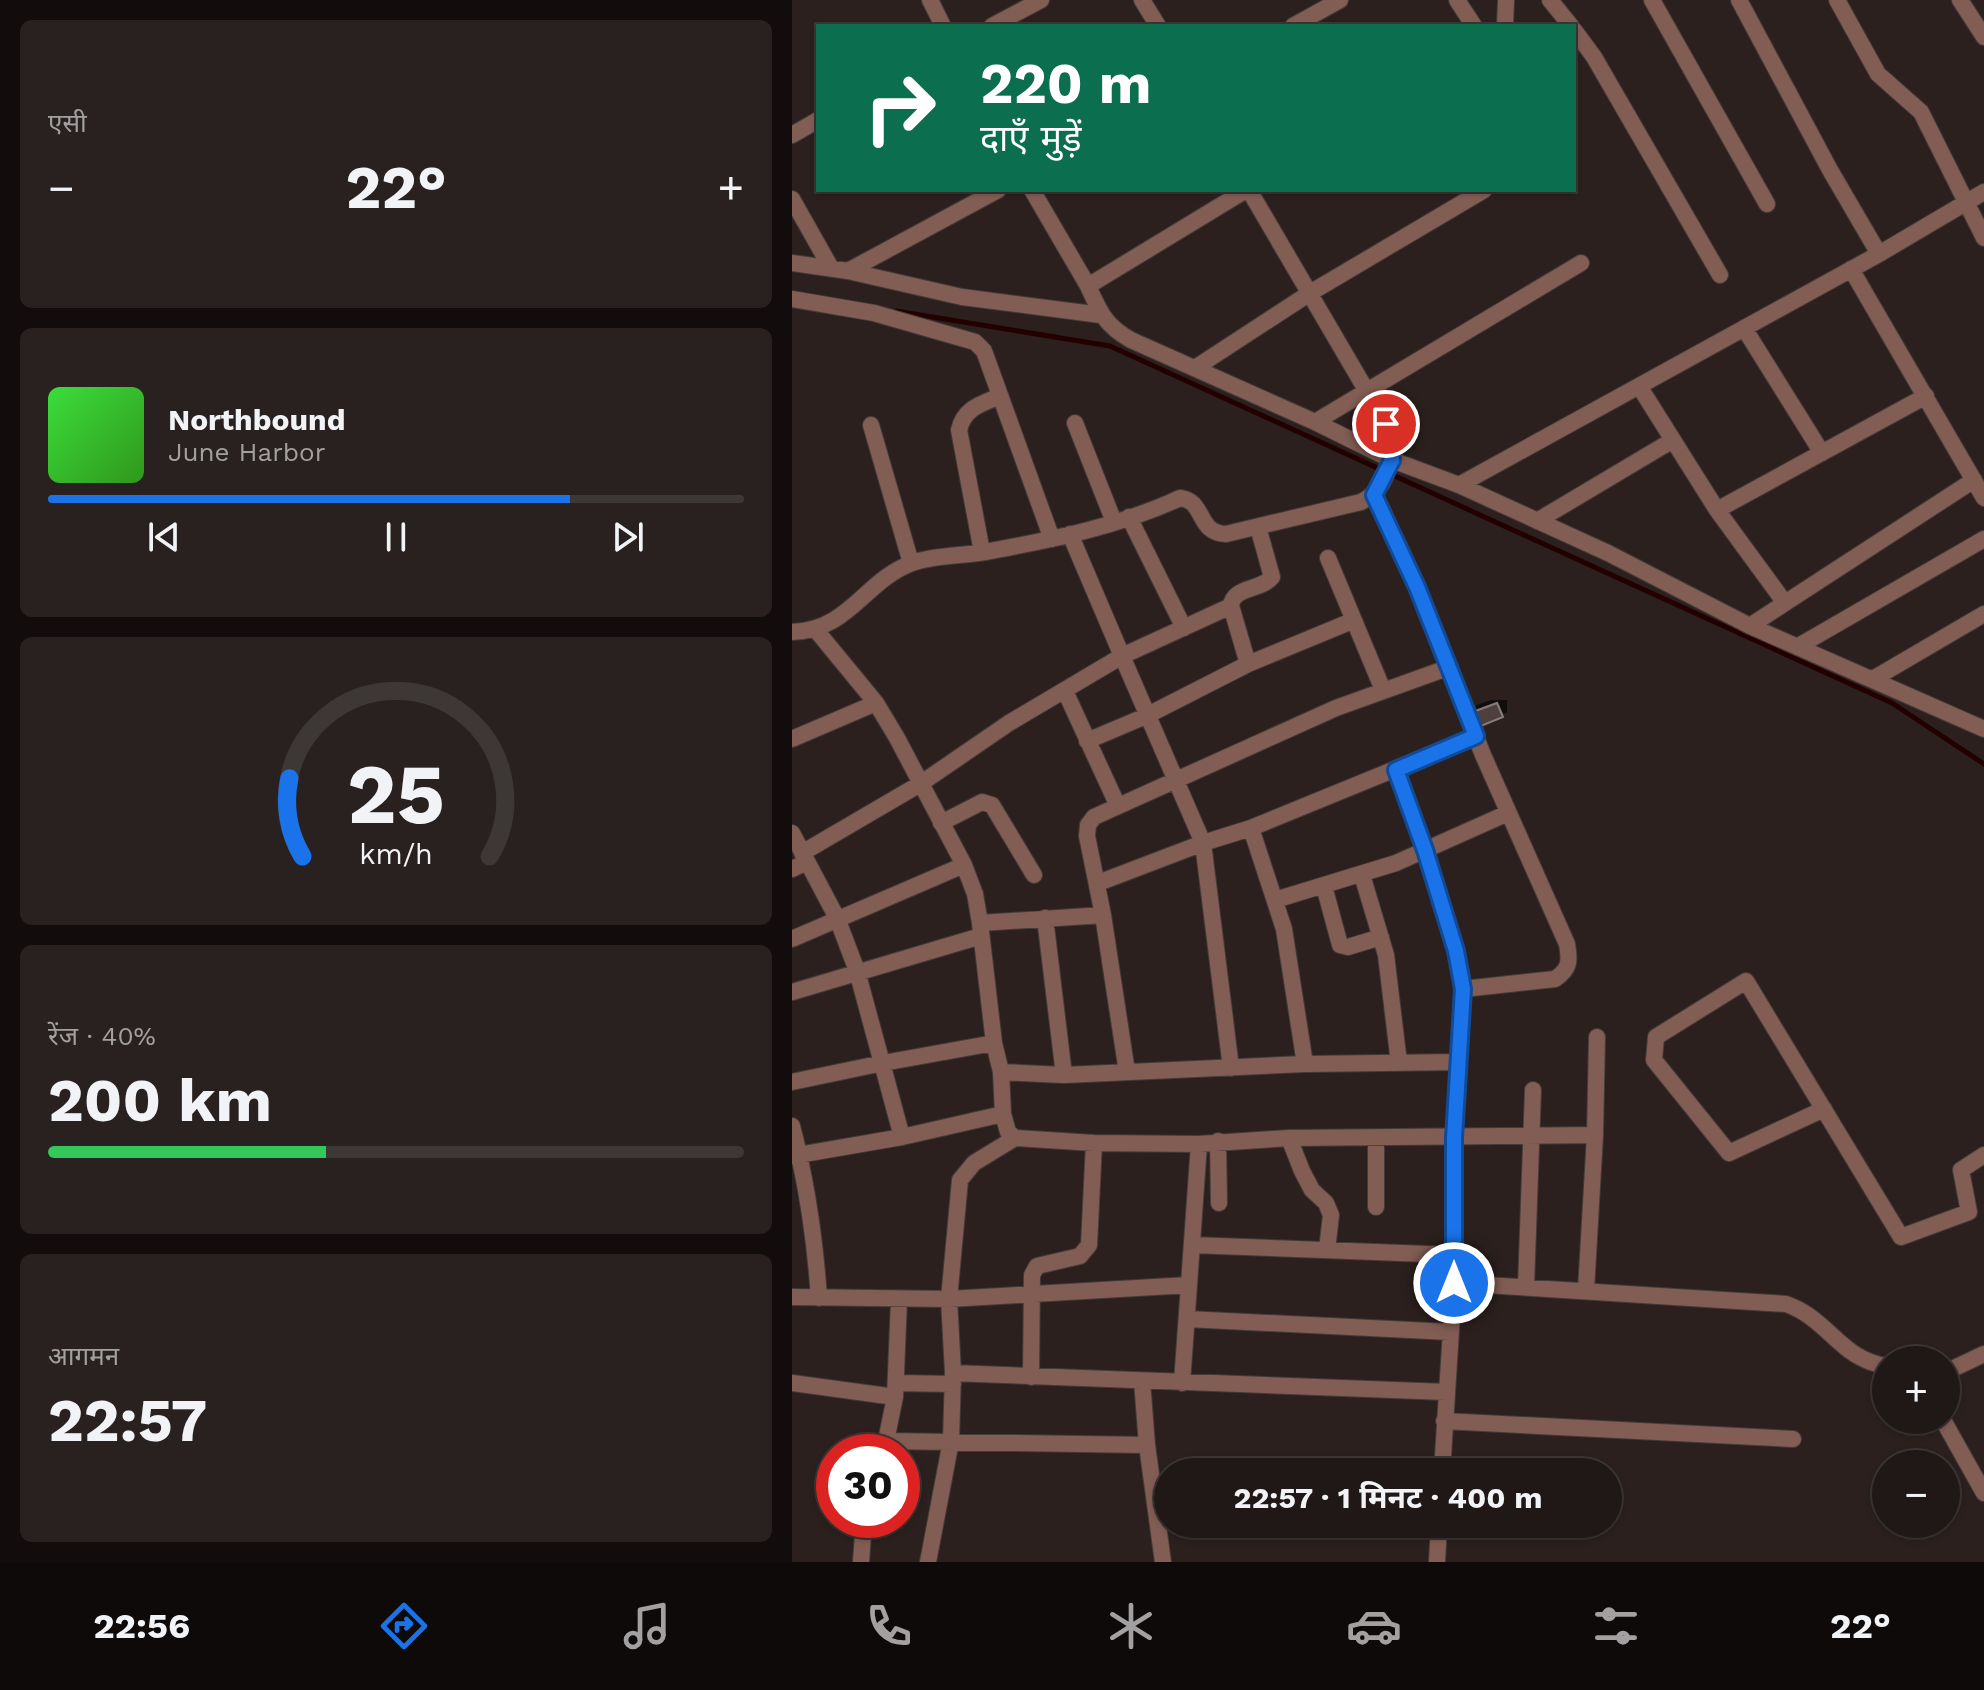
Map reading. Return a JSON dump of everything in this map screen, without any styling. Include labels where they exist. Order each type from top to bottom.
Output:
[{"type":"street","points":[[930,0],[942,24]]},
{"type":"street","points":[[996,24],[1041,0]]},
{"type":"street","points":[[1142,0],[1157,24]]},
{"type":"street","points":[[1297,24],[1340,0]]},
{"type":"street","points":[[1457,0],[1473,24]]},
{"type":"street","points":[[1550,0],[1569,24]]},
{"type":"street","points":[[1652,0],[1767,204]]},
{"type":"street","points":[[1739,0],[1879,254]]},
{"type":"street","points":[[1837,0],[1878,74],[1921,112],[1984,238]]},
{"type":"street","points":[[1981,0],[1963,4],[1984,37]]},
{"type":"street","points":[[1505,24],[1510,2]]},
{"type":"street","points":[[1576,33],[1594,57],[1720,275]]},
{"type":"street","points":[[792,135],[816,121]]},
{"type":"street","points":[[848,271],[994,192]]},
{"type":"street","points":[[1033,192],[1088,286],[1101,315],[1113,330],[1315,422],[1390,465],[1459,485],[1750,626],[1984,729]]},
{"type":"street","points":[[1088,286],[1245,192]]},
{"type":"street","points":[[792,632],[816,630],[835,622],[888,577],[911,563],[1052,539],[1180,498],[1188,499],[1196,507],[1207,528],[1216,534],[1361,502],[1376,492],[1390,465],[1386,424],[1249,192]]},
{"type":"street","points":[[1195,368],[1310,293],[1481,192]]},
{"type":"street","points":[[1459,485],[1879,254],[1984,192]]},
{"type":"street","points":[[792,199],[831,268]]},
{"type":"street","points":[[792,263],[848,271],[962,297],[1101,315]]},
{"type":"street","points":[[1315,422],[1581,263]]},
{"type":"street","points":[[1851,269],[1984,498]]},
{"type":"street","points":[[792,299],[874,313],[975,342],[984,351],[1052,539]]},
{"type":"street","points":[[1744,328],[1822,453]]},
{"type":"street","points":[[1639,386],[1717,510],[1785,603]]},
{"type":"street","points":[[982,552],[959,430],[962,418],[970,409],[1000,396]]},
{"type":"street","points":[[1717,510],[1926,396]]},
{"type":"street","points":[[1075,423],[1122,519],[1184,628]]},
{"type":"street","points":[[871,425],[911,563]]},
{"type":"street","points":[[1537,521],[1673,440]]},
{"type":"street","points":[[1750,626],[1974,480]]},
{"type":"street","points":[[1376,492],[1508,813],[1567,944],[1570,961],[1566,972],[1555,979],[1463,989]]},
{"type":"street","points":[[1248,664],[1231,606],[1236,594],[1267,583],[1272,577],[1258,527]]},
{"type":"street","points":[[1070,534],[1203,843],[1231,1068]]},
{"type":"street","points":[[1797,647],[1984,539]]},
{"type":"street","points":[[1328,558],[1383,690]]},
{"type":"street","points":[[801,861],[1009,723],[1122,656],[1231,606]]},
{"type":"street","points":[[1873,679],[1984,614]]},
{"type":"street","points":[[1087,741],[1146,716],[1248,664],[1352,621]]},
{"type":"street","points":[[816,630],[876,703],[964,865],[975,894],[994,1043],[1001,1072],[1003,1114],[1008,1132],[1015,1138]]},
{"type":"street","points":[[1127,1072],[1098,883],[1087,836],[1088,825],[1094,817],[1282,731],[1450,667]]},
{"type":"street","points":[[1065,691],[1117,804]]},
{"type":"street","points":[[792,739],[876,703]]},
{"type":"street","points":[[1098,883],[1251,828],[1476,736]]},
{"type":"street","points":[[1396,770],[1456,951],[1463,989],[1454,1138],[1454,1283],[1443,1458]]},
{"type":"street","points":[[941,823],[987,802],[992,805],[1034,875]]},
{"type":"street","points":[[1275,900],[1362,875],[1508,813]]},
{"type":"street","points":[[1251,828],[1287,943],[1305,1064]]},
{"type":"street","points":[[792,833],[801,861],[837,918],[857,971],[902,1137]]},
{"type":"street","points":[[792,939],[964,865]]},
{"type":"street","points":[[1362,875],[1381,937],[1391,987],[1399,1063]]},
{"type":"street","points":[[1324,886],[1340,945],[1348,947],[1381,937]]},
{"type":"street","points":[[792,992],[980,930],[1045,918],[1103,915]]},
{"type":"street","points":[[1045,918],[1064,1075]]},
{"type":"street","points":[[1824,1109],[1729,1153],[1654,1060],[1656,1037],[1746,981],[1824,1109],[1901,1237],[1969,1212],[1961,1170],[1984,1155]]},
{"type":"street","points":[[1586,1290],[1597,1037]]},
{"type":"street","points":[[792,1082],[994,1043]]},
{"type":"street","points":[[1001,1072],[1064,1075],[1305,1064],[1459,1062]]},
{"type":"street","points":[[1526,1286],[1533,1090]]},
{"type":"street","points":[[796,1155],[902,1137],[1003,1114]]},
{"type":"street","points":[[792,1126],[816,1247],[819,1298]]},
{"type":"street","points":[[928,1562],[951,1441],[953,1379],[949,1299],[960,1180],[974,1163],[1015,1138],[1094,1143],[1199,1144],[1289,1138],[1595,1135]]},
{"type":"street","points":[[1289,1138],[1312,1190],[1326,1203],[1331,1215],[1327,1250]]},
{"type":"street","points":[[1376,1139],[1376,1207]]},
{"type":"street","points":[[1218,1141],[1219,1203]]},
{"type":"street","points":[[1031,1377],[1032,1275],[1037,1266],[1080,1256],[1089,1245],[1094,1143]]},
{"type":"street","points":[[1182,1383],[1199,1144]]},
{"type":"street","points":[[1192,1245],[1454,1255]]},
{"type":"street","points":[[1454,1283],[1786,1304],[1804,1310],[1865,1362],[1872,1363]]},
{"type":"street","points":[[792,1297],[949,1299],[1189,1285]]},
{"type":"street","points":[[887,1434],[895,1390],[899,1300]]},
{"type":"street","points":[[1187,1319],[1450,1332]]},
{"type":"street","points":[[1960,1365],[1984,1354]]},
{"type":"street","points":[[792,1383],[895,1390],[953,1379],[1031,1377],[1446,1392]]},
{"type":"street","points":[[1142,1381],[1147,1445],[1163,1562]]},
{"type":"street","points":[[1444,1421],[1793,1439]]},
{"type":"street","points":[[1951,1434],[1984,1493]]},
{"type":"street","points":[[920,1444],[951,1441],[1147,1445]]},
{"type":"street","points":[[861,1562],[863,1538]]},
{"type":"street","points":[[1437,1562],[1438,1538]]},
{"type":"building","points":[[1497,703],[1503,717],[1476,728],[1470,713]]},
{"type":"waterway","points":[[896,311],[1110,346],[1892,703],[1984,764]]},
{"type":"route","points":[[1386,424],[1392,460],[1374,495],[1417,587],[1476,736],[1396,770],[1456,951],[1463,989],[1454,1138],[1454,1283]]}]
